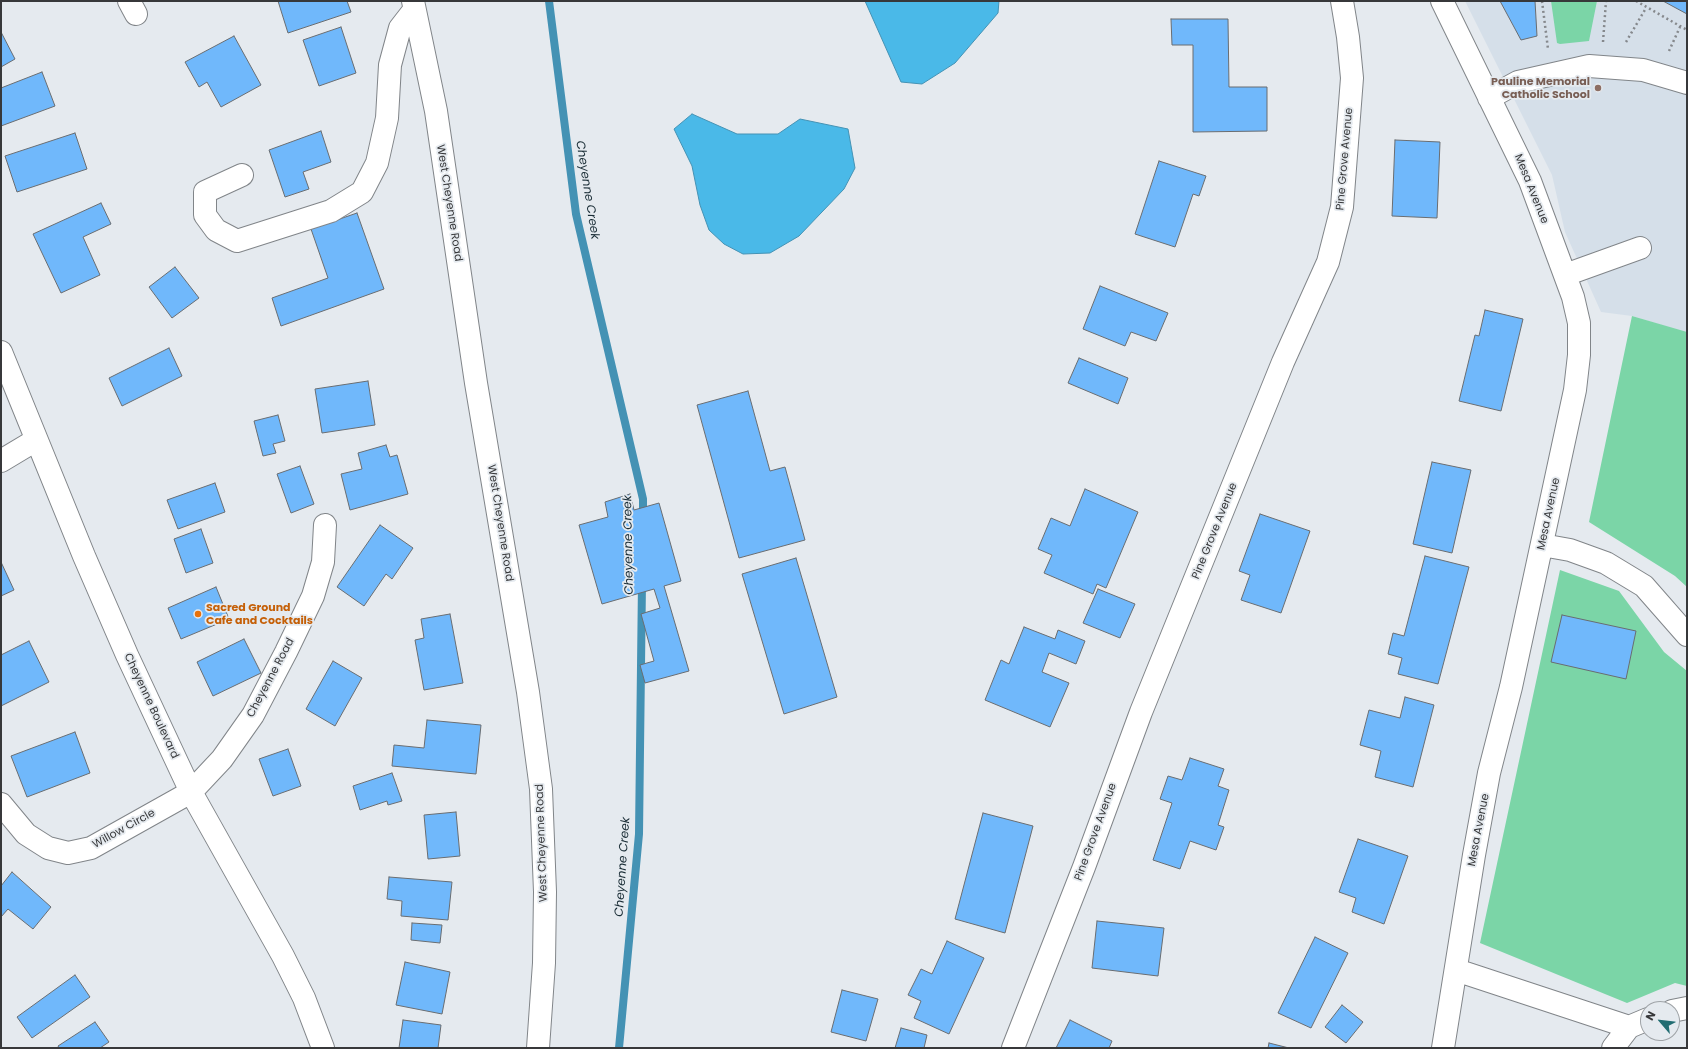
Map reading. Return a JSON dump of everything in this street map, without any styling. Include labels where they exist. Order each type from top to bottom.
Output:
[{"type":"street","name":"Pine Grove Avenue","points":[[1013,1048],[1084,867],[1141,712],[1283,362],[1328,262],[1342,207],[1352,78],[1348,37],[1342,1]]},
{"type":"street","name":"Mesa Avenue","points":[[1442,1],[1530,182],[1573,297],[1579,323],[1579,355],[1575,390],[1511,688],[1489,773],[1474,855],[1443,1048]]},
{"type":"street","points":[[242,175],[205,192],[205,215],[216,230],[237,241],[331,211],[362,192],[377,163],[386,126],[390,65],[400,28],[414,6]]},
{"type":"street","name":"West Cheyenne Road","points":[[414,6],[436,111],[476,383],[528,692],[541,789],[545,892],[544,963],[538,1048]]},
{"type":"street","points":[[1489,98],[1518,82],[1589,66],[1643,70],[1687,83]]},
{"type":"street","points":[[1565,275],[1640,248]]},
{"type":"street","name":"Cheyenne Boulevard","points":[[1,352],[36,440],[127,655],[190,792],[283,956],[304,998],[323,1048]]},
{"type":"street","points":[[1,461],[36,440]]},
{"type":"street","name":"Cheyenne Road","points":[[190,792],[222,759],[253,715],[286,652],[313,596],[323,562],[325,525]]},
{"type":"street","points":[[1542,545],[1570,550],[1606,563],[1638,582],[1644,586],[1687,635]]},
{"type":"street","name":"Willow Circle","points":[[1,804],[26,834],[48,848],[68,853],[92,848],[190,792]]},
{"type":"street","points":[[1456,970],[1638,1023],[1613,1048]]},
{"type":"path","points":[[1542,1],[1549,50]]},
{"type":"path","points":[[1603,43],[1606,1]]},
{"type":"path","points":[[1636,1],[1687,30]]},
{"type":"path","points":[[1624,45],[1646,8]]},
{"type":"path","points":[[1669,52],[1680,27]]},
{"type":"shaded area","name":"Pauline Memorial Catholic School","points":[[1465,1],[1687,1],[1687,333],[1632,316],[1601,312],[1565,232],[1552,175]]},
{"type":"green space","points":[[1551,1],[1597,1],[1589,41],[1557,43]]},
{"type":"green space","points":[[1632,316],[1687,332],[1687,587],[1675,576],[1589,522]]},
{"type":"green space","points":[[1560,570],[1619,591],[1664,652],[1687,671],[1687,986],[1675,983],[1627,1003],[1480,943]]},
{"type":"water","points":[[865,1],[999,1],[998,13],[955,63],[922,84],[901,82]]},
{"type":"water","points":[[692,114],[737,134],[778,134],[800,119],[848,129],[855,168],[844,189],[799,236],[770,253],[743,254],[724,244],[709,230],[700,205],[692,166],[674,129]]},
{"type":"building","points":[[278,1],[347,1],[351,12],[288,33]]},
{"type":"building","points":[[1500,1],[1535,1],[1537,36],[1521,40]]},
{"type":"building","points":[[1663,1],[1687,1],[1687,14]]},
{"type":"building","points":[[1171,19],[1228,19],[1229,87],[1267,87],[1267,131],[1193,132],[1193,45],[1172,45]]},
{"type":"building","points":[[341,27],[356,73],[319,86],[303,40]]},
{"type":"building","points":[[1,32],[15,59],[1,67]]},
{"type":"building","points":[[234,36],[261,85],[221,107],[207,82],[199,87],[185,62]]},
{"type":"building","points":[[42,72],[55,106],[1,126],[1,88]]},
{"type":"building","points":[[321,131],[331,162],[303,172],[309,189],[285,197],[269,150]]},
{"type":"building","points":[[75,133],[87,169],[17,192],[5,156]]},
{"type":"building","points":[[1395,140],[1440,142],[1437,218],[1392,216]]},
{"type":"building","points":[[1159,161],[1206,176],[1199,196],[1193,194],[1175,247],[1135,234]]},
{"type":"building","points":[[101,203],[111,224],[83,237],[100,275],[61,293],[33,234]]},
{"type":"building","points":[[357,213],[384,289],[281,326],[272,298],[328,278],[311,229]]},
{"type":"building","points":[[175,267],[199,298],[172,318],[149,287]]},
{"type":"building","points":[[1100,286],[1168,313],[1156,341],[1131,332],[1125,346],[1083,329]]},
{"type":"building","points":[[1485,310],[1523,319],[1501,411],[1459,401],[1475,335],[1479,336]]},
{"type":"building","points":[[169,348],[182,376],[122,406],[109,378]]},
{"type":"building","points":[[1079,358],[1128,378],[1118,404],[1068,383]]},
{"type":"building","points":[[368,381],[375,425],[322,433],[315,389]]},
{"type":"building","points":[[748,391],[770,471],[785,467],[805,540],[739,558],[697,405]]},
{"type":"building","points":[[278,415],[285,441],[273,444],[276,453],[263,456],[254,421]]},
{"type":"building","points":[[386,445],[390,457],[397,455],[408,494],[350,510],[341,474],[362,469],[358,453]]},
{"type":"building","points":[[1432,462],[1471,470],[1452,553],[1413,544]]},
{"type":"building","points":[[300,466],[314,504],[291,513],[277,474]]},
{"type":"building","points":[[215,483],[225,512],[178,529],[167,500]]},
{"type":"building","points":[[1085,489],[1138,512],[1106,588],[1097,584],[1093,594],[1044,573],[1052,555],[1038,549],[1051,518],[1070,526]]},
{"type":"building","points":[[630,494],[634,510],[659,503],[681,581],[664,586],[689,671],[645,683],[640,665],[654,661],[641,614],[660,608],[654,589],[602,604],[579,525],[608,517],[605,502]]},
{"type":"building","points":[[1260,514],[1310,531],[1281,613],[1241,600],[1250,575],[1239,571]]},
{"type":"building","points":[[380,525],[413,548],[392,579],[386,574],[364,606],[337,587]]},
{"type":"building","points":[[201,529],[213,563],[186,573],[174,539]]},
{"type":"building","points":[[1425,556],[1469,567],[1438,684],[1398,674],[1402,658],[1388,654],[1393,633],[1404,636]]},
{"type":"building","points":[[796,558],[837,697],[784,714],[742,574]]},
{"type":"building","points":[[1,562],[14,590],[1,596]]},
{"type":"building","name":"Sacred Ground Cafe and Cocktails","points":[[216,587],[229,619],[181,639],[168,608]]},
{"type":"building","points":[[1098,589],[1135,604],[1120,638],[1083,623]]},
{"type":"building","points":[[450,614],[463,683],[424,690],[415,640],[424,638],[421,619]]},
{"type":"building","points":[[1562,615],[1636,631],[1626,679],[1551,662]]},
{"type":"building","points":[[1024,627],[1055,639],[1058,630],[1085,641],[1076,664],[1049,653],[1042,672],[1069,683],[1050,727],[985,700],[1001,660],[1009,664]]},
{"type":"building","points":[[244,639],[261,673],[213,696],[197,662]]},
{"type":"building","points":[[29,641],[49,682],[1,706],[1,655]]},
{"type":"building","points":[[333,661],[362,678],[335,726],[306,709]]},
{"type":"building","points":[[1405,697],[1434,705],[1413,787],[1375,777],[1381,751],[1360,745],[1369,710],[1400,718]]},
{"type":"building","points":[[427,720],[481,725],[476,774],[392,766],[394,745],[424,748]]},
{"type":"building","points":[[75,732],[90,773],[27,797],[11,756]]},
{"type":"building","points":[[288,749],[301,786],[273,796],[259,759]]},
{"type":"building","points":[[1190,758],[1224,769],[1218,786],[1229,790],[1218,825],[1224,827],[1216,850],[1190,841],[1180,869],[1153,860],[1172,803],[1160,799],[1168,776],[1182,780]]},
{"type":"building","points":[[392,773],[402,801],[388,805],[387,801],[360,810],[353,786]]},
{"type":"building","points":[[456,812],[460,856],[428,859],[424,815]]},
{"type":"building","points":[[983,813],[1033,826],[1005,933],[955,919]]},
{"type":"building","points":[[1358,839],[1408,856],[1384,924],[1352,912],[1356,898],[1339,892]]},
{"type":"building","points":[[12,872],[51,907],[33,929],[8,909],[1,917],[1,886]]},
{"type":"building","points":[[389,877],[452,882],[448,920],[401,916],[402,901],[387,899]]},
{"type":"building","points":[[1097,921],[1164,928],[1158,976],[1092,968]]},
{"type":"building","points":[[412,923],[442,925],[440,943],[411,940]]},
{"type":"building","points":[[1315,937],[1348,953],[1311,1028],[1278,1013]]},
{"type":"building","points":[[947,941],[984,958],[949,1034],[914,1018],[921,1001],[908,995],[921,969],[932,974]]},
{"type":"building","points":[[405,962],[450,972],[442,1014],[396,1005]]},
{"type":"building","points":[[75,975],[90,997],[32,1038],[17,1017]]},
{"type":"building","points":[[842,990],[878,999],[866,1041],[831,1032]]},
{"type":"building","points":[[1342,1005],[1363,1022],[1346,1043],[1325,1027]]},
{"type":"building","points":[[403,1020],[441,1025],[438,1048],[399,1048]]},
{"type":"building","points":[[1070,1020],[1112,1041],[1109,1048],[1056,1048]]},
{"type":"building","points":[[95,1022],[109,1042],[100,1048],[59,1048],[58,1046]]},
{"type":"building","points":[[901,1028],[927,1035],[924,1048],[895,1048]]},
{"type":"building","points":[[1269,1043],[1289,1048],[1268,1048]]},
{"type":"waterway","name":"Cheyenne Creek","points":[[549,1],[576,214],[643,499],[643,518]]},
{"type":"waterway","name":"Cheyenne Creek","points":[[619,1048],[639,834],[642,582]]},
{"type":"place","name":"Pauline Memorial Catholic School","points":[[1598,88]]},
{"type":"place","name":"Sacred Ground Cafe and Cocktails","points":[[198,614]]}]
